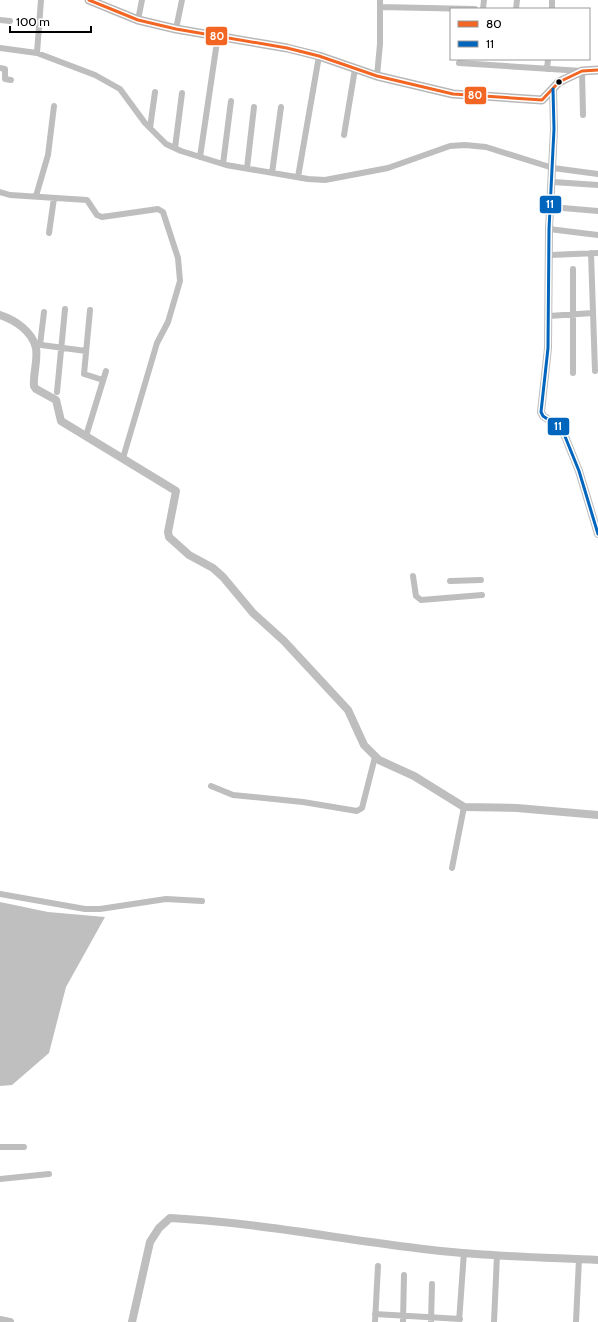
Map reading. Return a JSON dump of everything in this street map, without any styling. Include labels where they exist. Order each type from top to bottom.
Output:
[{"type":"main road","points":[[95,1],[138,20],[176,29],[218,35],[319,56],[377,76],[453,94],[542,100],[559,82],[582,71],[598,70]]},
{"type":"street","points":[[37,53],[41,0]]},
{"type":"street","points":[[138,20],[142,0]]},
{"type":"street","points":[[176,29],[182,0]]},
{"type":"street","points":[[377,76],[380,44],[380,0]]},
{"type":"street","points":[[380,7],[450,8]]},
{"type":"street","points":[[0,20],[10,21]]},
{"type":"street","points":[[200,157],[218,35]]},
{"type":"street","points":[[0,48],[37,53],[95,75],[120,89],[150,128],[163,142],[175,148],[224,164],[272,173],[325,180],[373,172],[401,164],[450,146],[458,145],[486,148],[553,168],[598,174]]},
{"type":"street","points":[[298,177],[319,56]]},
{"type":"street","points":[[512,60],[512,66]]},
{"type":"street","points":[[547,69],[548,60]]},
{"type":"street","points":[[459,63],[479,62],[582,71],[583,115]]},
{"type":"street","points":[[0,68],[5,69],[5,79],[11,80]]},
{"type":"street","points":[[344,135],[355,69]]},
{"type":"street","points":[[553,89],[553,168],[549,230],[550,255],[548,348],[541,412],[543,416],[562,429],[579,470],[598,534]]},
{"type":"street","points":[[150,128],[155,92]]},
{"type":"street","points":[[175,148],[182,93]]},
{"type":"street","points":[[224,164],[231,101]]},
{"type":"street","points":[[36,196],[48,155],[54,106]]},
{"type":"street","points":[[247,168],[254,107]]},
{"type":"street","points":[[272,173],[281,107]]},
{"type":"street","points":[[552,182],[598,185]]},
{"type":"street","points":[[0,192],[87,200],[97,215],[102,217],[160,209],[163,212],[177,253],[180,269],[178,289],[167,325],[157,343],[123,458]]},
{"type":"street","points":[[49,233],[54,198]]},
{"type":"street","points":[[551,207],[598,211]]},
{"type":"street","points":[[549,230],[598,235]]},
{"type":"street","points":[[550,255],[595,253],[593,313],[595,371]]},
{"type":"street","points":[[573,269],[573,373]]},
{"type":"street","points":[[57,392],[65,309]]},
{"type":"street","points":[[90,310],[85,376],[103,380]]},
{"type":"street","points":[[44,312],[36,353],[34,386],[36,389],[56,400],[61,420],[176,491],[168,532],[169,537],[189,555],[219,573],[254,613],[284,641],[339,700],[354,719],[364,745],[375,757],[414,776],[464,807],[517,808],[598,815]]},
{"type":"street","points":[[549,316],[593,313]]},
{"type":"street","points":[[0,315],[11,318],[20,324],[37,344],[86,351]]},
{"type":"street","points":[[86,436],[106,371]]},
{"type":"street","points":[[413,576],[416,596],[421,600],[482,595]]},
{"type":"street","points":[[450,581],[481,580]]},
{"type":"street","points":[[211,786],[233,795],[303,802],[357,811],[362,808],[375,757]]},
{"type":"street","points":[[452,868],[464,807]]},
{"type":"street","points":[[0,894],[85,909],[100,909],[166,900],[202,901]]},
{"type":"street","points":[[0,1148],[24,1146]]},
{"type":"street","points":[[0,1179],[49,1174]]},
{"type":"street","points":[[132,1322],[150,1242],[159,1228],[170,1218],[229,1222],[409,1248],[498,1255],[598,1260]]},
{"type":"street","points":[[375,1314],[403,1319],[460,1320],[464,1252]]},
{"type":"street","points":[[494,1322],[498,1255]]},
{"type":"street","points":[[576,1322],[579,1259]]},
{"type":"street","points":[[375,1322],[378,1266]]},
{"type":"street","points":[[403,1319],[404,1275]]},
{"type":"street","points":[[431,1320],[432,1284]]},
{"type":"street","points":[[0,1320],[10,1322]]},
{"type":"shaded area","points":[[0,902],[48,912],[105,917],[66,987],[49,1053],[12,1085],[0,1086]]},
{"type":"transit line","name":"80","points":[[89,0],[138,20],[176,29],[287,48],[319,56],[377,76],[453,94],[542,100],[559,82],[582,71],[598,70]]},
{"type":"transit line","name":"11","points":[[553,89],[554,129],[549,229],[548,348],[541,412],[543,416],[562,429],[579,471],[598,534]]}]
